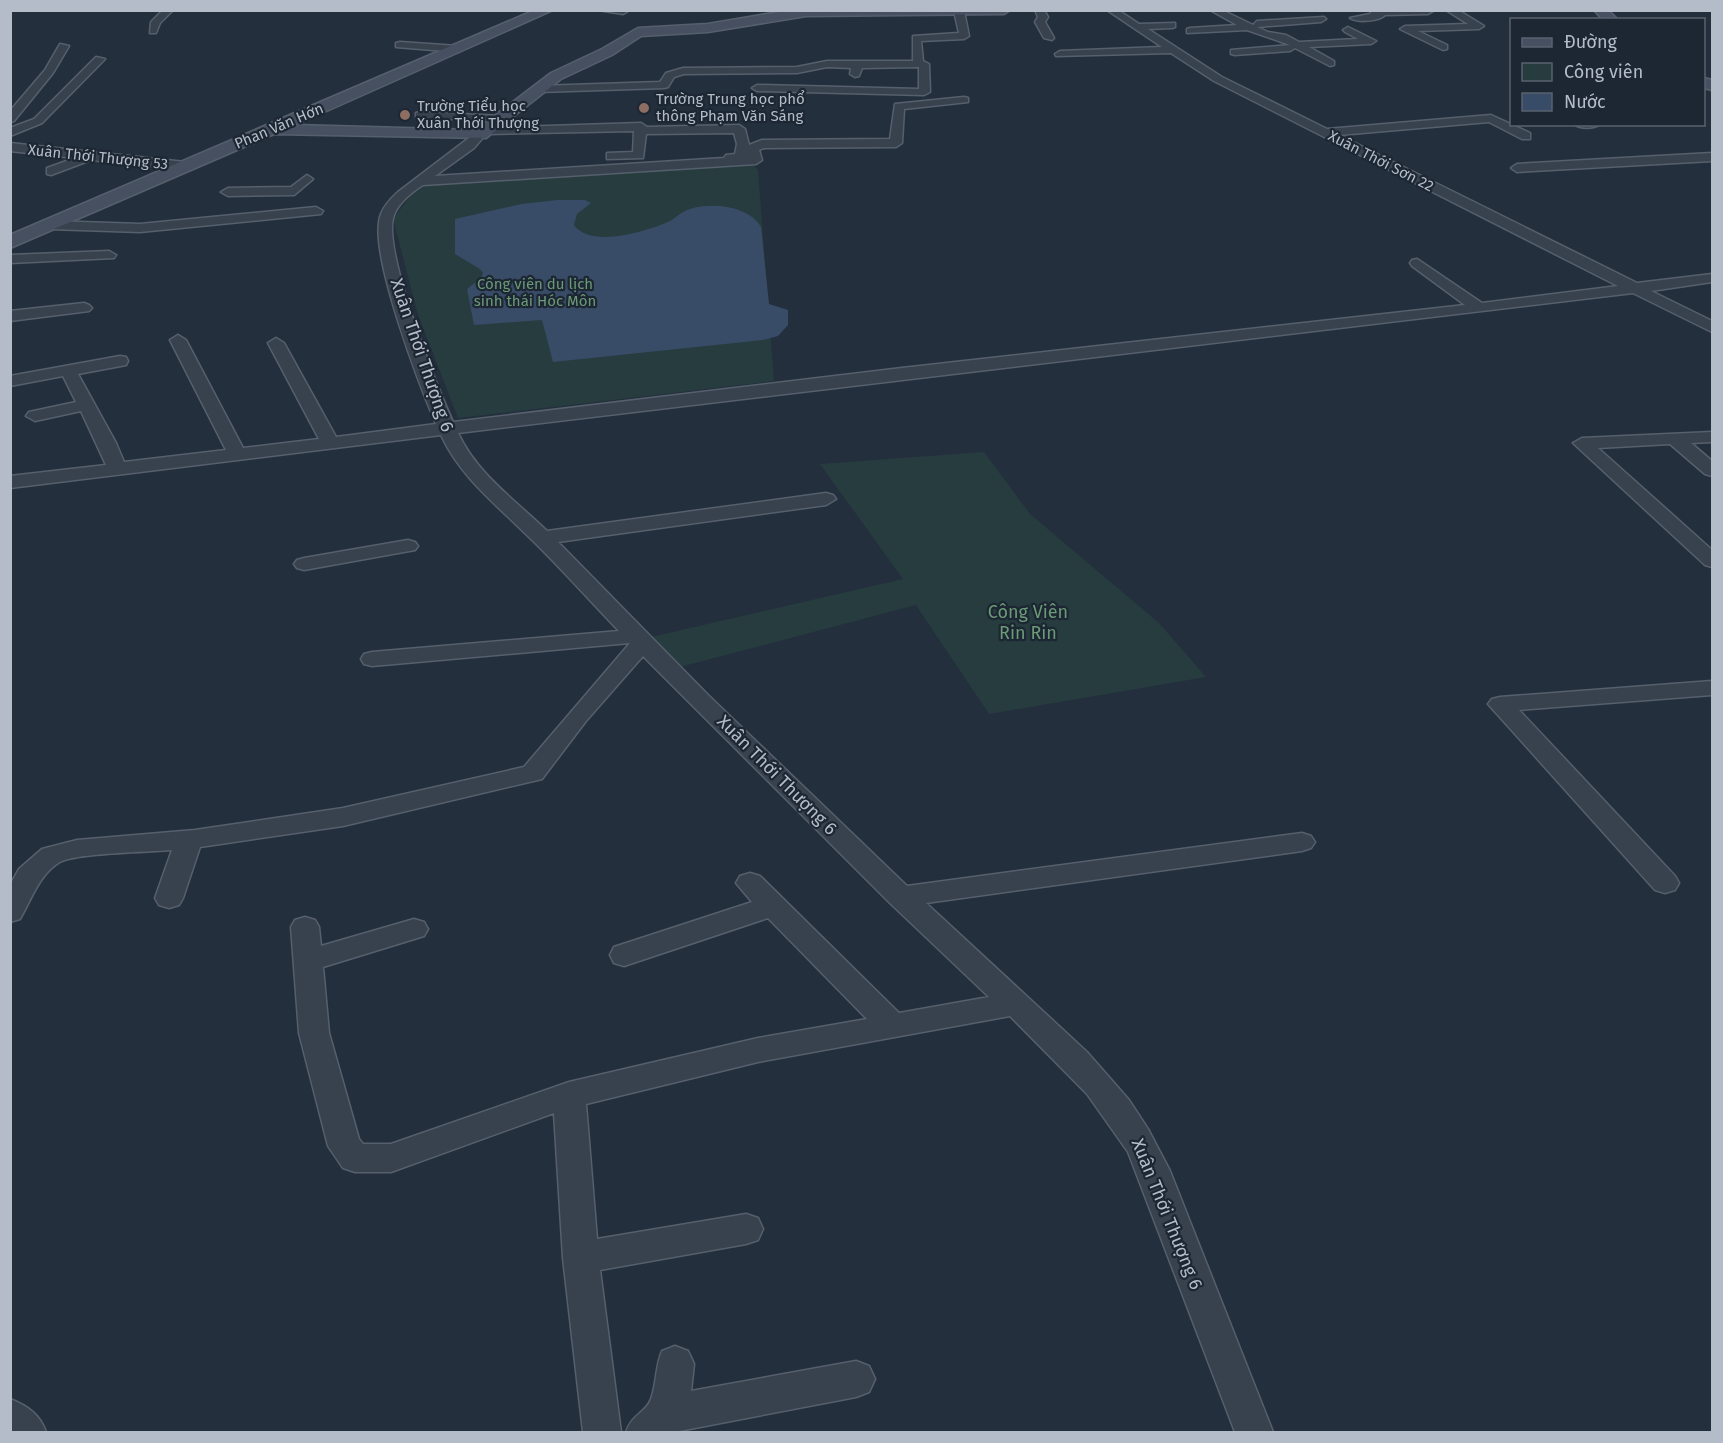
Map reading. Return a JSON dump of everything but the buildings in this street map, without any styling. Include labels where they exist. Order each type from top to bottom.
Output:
[{"type":"street","points":[[153,31],[156,22],[169,10]]},
{"type":"street","name":"Phan Văn Hớn","points":[[10,242],[547,10]]},
{"type":"street","points":[[602,10],[623,11]]},
{"type":"street","points":[[474,146],[501,119],[562,72],[607,52],[638,32],[708,28],[806,11],[1004,10]]},
{"type":"street","points":[[1040,10],[1043,17],[1040,21],[1049,38]]},
{"type":"street","name":"Xuân Thới Sơn 22","points":[[1111,10],[1218,79],[1713,327]]},
{"type":"street","points":[[1214,10],[1266,35],[1283,37],[1330,63]]},
{"type":"street","points":[[1443,47],[1405,29],[1483,28],[1450,10]]},
{"type":"street","points":[[918,64],[916,38],[964,36],[959,11]]},
{"type":"street","points":[[1352,16],[1381,16],[1374,12],[1430,12]]},
{"type":"street","points":[[1190,31],[1321,19]]},
{"type":"street","points":[[1138,27],[1172,25]]},
{"type":"street","points":[[1235,52],[1300,46],[1376,43],[1348,30]]},
{"type":"street","points":[[400,45],[458,49]]},
{"type":"street","points":[[10,121],[49,71],[64,46]]},
{"type":"street","points":[[1060,54],[1175,50]]},
{"type":"street","points":[[1260,50],[1278,58],[1318,56]]},
{"type":"street","points":[[10,133],[38,122],[100,58]]},
{"type":"street","points":[[539,89],[664,85],[670,75],[683,71],[797,70],[828,64],[858,69],[924,64],[929,101]]},
{"type":"street","points":[[757,88],[929,101]]},
{"type":"street","points":[[589,162],[657,166],[756,160],[753,148],[762,144],[896,143],[899,106],[962,98]]},
{"type":"street","points":[[420,115],[501,119]]},
{"type":"street","points":[[1325,133],[1491,118],[1526,136]]},
{"type":"street","name":"Xuân Thới Thượng 53","points":[[10,121],[38,122]]},
{"type":"street","points":[[273,129],[474,146],[641,127]]},
{"type":"street","points":[[422,181],[555,173],[589,162],[639,155],[640,131],[739,129],[742,144],[741,158],[657,161],[657,166]]},
{"type":"street","name":"Xuân Thới Thượng 6","points":[[474,146],[392,203],[385,219],[390,262],[409,328],[437,405],[452,438],[477,476],[543,538],[638,639],[902,897],[1068,1055],[1134,1132],[1153,1171],[1254,1432]]},
{"type":"street","name":"Xuân Thới Thượng 53","points":[[10,147],[184,166]]},
{"type":"street","points":[[1601,152],[1654,160]]},
{"type":"street","points":[[51,171],[91,156]]},
{"type":"street","points":[[1517,168],[1713,157]]},
{"type":"street","points":[[555,173],[556,158]]},
{"type":"street","points":[[220,200],[292,191],[307,179]]},
{"type":"street","points":[[198,224],[238,182]]},
{"type":"street","points":[[50,225],[140,228],[316,211]]},
{"type":"street","points":[[10,259],[109,255]]},
{"type":"street","points":[[1417,263],[1480,308]]},
{"type":"street","points":[[731,409],[1027,366],[1713,278]]},
{"type":"street","points":[[10,482],[449,428],[1713,292]]},
{"type":"street","points":[[10,316],[84,308]]},
{"type":"street","points":[[178,340],[238,455]]},
{"type":"street","points":[[276,343],[330,443]]},
{"type":"street","points":[[10,381],[120,361]]},
{"type":"street","points":[[68,371],[117,470]]},
{"type":"street","points":[[34,416],[86,405]]},
{"type":"street","points":[[1713,437],[1582,444],[1713,561]]},
{"type":"street","points":[[1675,439],[1713,470]]},
{"type":"street","points":[[10,493],[424,445]]},
{"type":"street","points":[[543,538],[826,499]]},
{"type":"street","points":[[304,564],[408,546]]},
{"type":"street","points":[[372,659],[638,639]]},
{"type":"street","points":[[10,912],[29,876],[51,855],[77,849],[189,840],[343,817],[533,773],[638,639]]},
{"type":"street","points":[[1665,883],[1500,704],[1713,688]]},
{"type":"street","points":[[169,898],[189,840]]},
{"type":"street","points":[[902,897],[1302,842]]},
{"type":"street","points":[[750,883],[893,1026]]},
{"type":"street","points":[[624,955],[772,906]]},
{"type":"street","points":[[305,927],[314,1034],[344,1146],[355,1158],[391,1158],[569,1095],[758,1050],[1015,1004]]},
{"type":"street","points":[[308,961],[414,929]]},
{"type":"street","points":[[569,1095],[581,1258],[602,1432]]},
{"type":"street","points":[[581,1258],[746,1229]]},
{"type":"street","points":[[655,1423],[670,1406],[675,1364]]},
{"type":"street","points":[[655,1423],[856,1378]]},
{"type":"street","points":[[10,1418],[27,1432]]},
{"type":"green space","name":"Công viên du lịch sinh thái Hóc Môn","points":[[751,163],[758,170],[774,381],[458,418],[418,315],[393,219],[411,195],[430,182]]},
{"type":"green space","name":"Công Viên Rin Rin","points":[[984,452],[1030,514],[1159,623],[1206,677],[989,714],[916,605],[676,668],[651,637],[903,579],[820,464]]},
{"type":"water","points":[[585,200],[591,203],[577,214],[574,225],[582,232],[606,237],[648,229],[670,221],[687,210],[699,207],[719,206],[748,214],[761,227],[769,304],[788,310],[788,325],[778,336],[763,340],[553,362],[542,320],[474,325],[467,289],[481,278],[483,273],[455,254],[455,219],[521,204]]},
{"type":"place","name":"Trường Trung học phổ thông Phạm Văn Sáng","points":[[644,108]]},
{"type":"place","name":"Trường Tiểu học Xuân Thới Thượng","points":[[405,115]]}]
